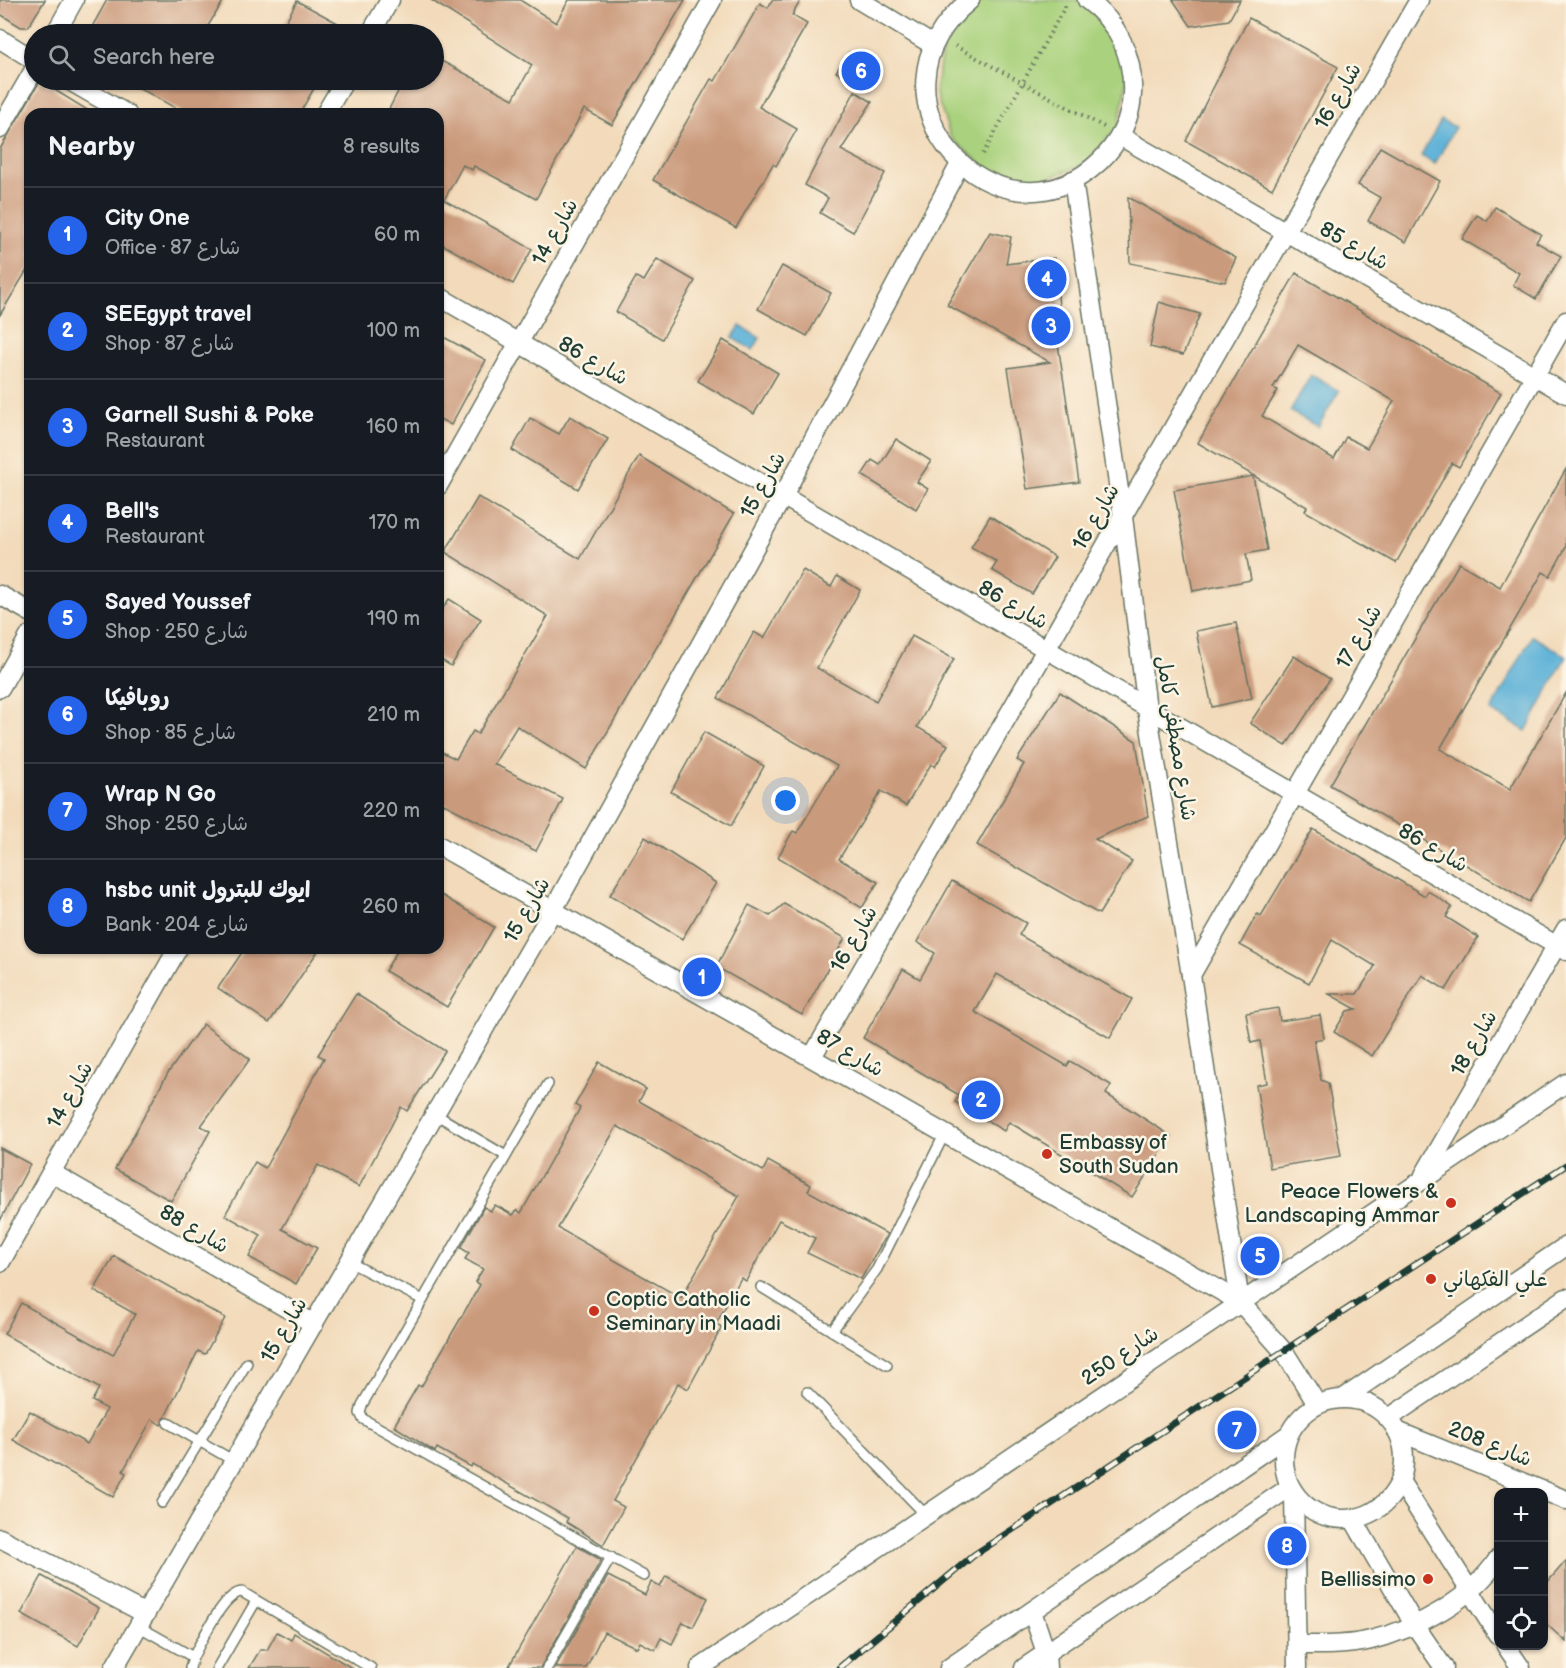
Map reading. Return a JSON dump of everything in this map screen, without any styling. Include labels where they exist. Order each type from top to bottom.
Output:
[{"type":"street","points":[[61,24],[74,0]]},
{"type":"street","points":[[376,24],[390,0]]},
{"type":"street","name":"شارع 14","points":[[444,475],[712,0]]},
{"type":"street","points":[[859,0],[936,41]]},
{"type":"street","points":[[970,0],[948,20],[936,41],[927,65],[925,87],[934,129],[945,148],[966,168],[999,185],[1029,190],[1044,189],[1073,180],[1092,169],[1108,154],[1120,136],[1132,100],[1130,63],[1115,28],[1087,0]]},
{"type":"street","name":"شارع 16","points":[[812,1057],[1419,0]]},
{"type":"street","points":[[0,39],[24,54]]},
{"type":"street","points":[[0,129],[24,87]]},
{"type":"street","points":[[85,90],[117,108]]},
{"type":"street","points":[[329,108],[339,90]]},
{"type":"street","name":"شارع 85","points":[[1120,136],[1566,394]]},
{"type":"street","name":"شارع 15","points":[[114,1668],[553,910],[966,168]]},
{"type":"street","name":"شارع مصطفى كامل","points":[[1073,180],[1123,517],[1147,709],[1191,975],[1240,1302]]},
{"type":"street","name":"شارع 86","points":[[444,300],[782,498],[1561,948]]},
{"type":"street","name":"شارع 17","points":[[1191,975],[1566,321]]},
{"type":"street","points":[[0,595],[24,609]]},
{"type":"street","points":[[0,688],[24,646]]},
{"type":"street","name":"شارع 87","points":[[444,848],[1240,1302]]},
{"type":"street","name":"شارع 18","points":[[1421,1180],[1561,948],[1566,929]]},
{"type":"street","name":"شارع 14","points":[[0,1263],[175,954]]},
{"type":"street","name":"شارع 250","points":[[700,1668],[1566,1083]]},
{"type":"street","name":"شارع 88","points":[[52,1173],[314,1324]]},
{"type":"street","points":[[949,1668],[1288,1435],[1300,1417],[1317,1404],[1344,1398],[1566,1246]]},
{"type":"street","points":[[1393,1425],[1566,1299]]},
{"type":"street","points":[[1240,1302],[1285,1353],[1317,1404]]},
{"type":"street","points":[[1292,1490],[1313,1511],[1339,1519],[1353,1519],[1381,1506],[1400,1481],[1404,1464],[1403,1447],[1393,1425],[1373,1406],[1344,1398]]},
{"type":"street","name":"شارع 208","points":[[1393,1425],[1530,1488]]},
{"type":"street","points":[[1288,1435],[1284,1461],[1292,1490],[1297,1668]]},
{"type":"street","points":[[1400,1481],[1494,1629]]},
{"type":"street","points":[[1024,1668],[1046,1660],[1292,1490]]},
{"type":"street","name":"شارع 208","points":[[1548,1494],[1566,1500]]},
{"type":"street","points":[[1353,1519],[1414,1624],[1444,1668]]},
{"type":"street","points":[[0,1538],[142,1620]]},
{"type":"street","points":[[1297,1645],[1334,1646],[1372,1640],[1414,1624],[1437,1614],[1468,1590],[1494,1563]]},
{"type":"street","points":[[1032,1611],[1046,1660]]},
{"type":"street","points":[[1509,1650],[1521,1668]]},
{"type":"lane","points":[[548,1084],[362,1405],[360,1413],[363,1419],[644,1576]]},
{"type":"lane","points":[[435,1114],[506,1156]]},
{"type":"lane","points":[[832,1331],[877,1269],[945,1133]]},
{"type":"lane","points":[[349,1262],[423,1300]]},
{"type":"lane","points":[[761,1287],[887,1365]]},
{"type":"lane","points":[[162,1503],[247,1363]]},
{"type":"lane","points":[[807,1392],[926,1515]]},
{"type":"lane","points":[[168,1424],[234,1461]]},
{"type":"lane","points":[[547,1668],[611,1557]]},
{"type":"lane","points":[[190,1668],[193,1658],[230,1596],[242,1592],[371,1668]]},
{"type":"lane","points":[[217,1668],[256,1601]]},
{"type":"lane","points":[[142,1620],[193,1658]]},
{"type":"path","points":[[966,168],[1022,83],[1068,0]]},
{"type":"path","points":[[936,41],[1022,83],[1120,136]]},
{"type":"green space","points":[[986,0],[1078,0],[1111,29],[1128,76],[1118,126],[1086,164],[1039,181],[990,171],[951,138],[935,91],[944,42],[976,3]]},
{"type":"water","points":[[1441,120],[1455,127],[1435,164],[1421,156]]},
{"type":"water","points":[[740,326],[760,338],[753,350],[732,338]]},
{"type":"water","points":[[1311,375],[1339,391],[1318,427],[1290,411]]},
{"type":"water","points":[[1532,636],[1566,656],[1526,731],[1491,711]]},
{"type":"building","points":[[0,0],[45,0],[30,24],[24,24],[24,27],[0,14]]},
{"type":"building","points":[[107,0],[224,0],[209,24],[94,24]]},
{"type":"building","points":[[431,0],[520,0],[556,23],[569,0],[685,0],[612,125],[584,109],[536,199],[474,166],[472,170],[463,165],[444,200],[444,108],[390,108],[399,90],[444,90],[444,62],[513,99],[532,65]]},
{"type":"building","points":[[772,0],[801,0],[792,15],[807,24],[759,107],[797,129],[776,166],[773,164],[736,228],[653,180],[711,79],[715,81],[760,3],[768,8]]},
{"type":"building","points":[[1173,0],[1240,0],[1229,20],[1191,26]]},
{"type":"building","points":[[297,1],[340,24],[284,24]]},
{"type":"building","points":[[1249,18],[1338,67],[1272,189],[1186,141]]},
{"type":"building","points":[[849,52],[878,72],[867,89],[836,72]]},
{"type":"building","points":[[35,90],[55,90],[84,108],[24,108]]},
{"type":"building","points":[[143,90],[313,90],[303,108],[175,108]]},
{"type":"building","points":[[855,91],[872,102],[841,150],[885,173],[853,232],[820,213],[828,198],[805,185]]},
{"type":"building","points":[[24,108],[24,275],[0,315],[0,149]]},
{"type":"building","points":[[1380,147],[1440,181],[1406,242],[1368,221],[1381,198],[1358,185]]},
{"type":"building","points":[[1128,197],[1236,258],[1225,282],[1130,263]]},
{"type":"building","points":[[444,200],[532,249],[513,284],[444,245]]},
{"type":"building","points":[[1495,207],[1541,234],[1536,242],[1561,256],[1536,299],[1513,285],[1519,273],[1462,239],[1477,215],[1487,221]]},
{"type":"building","points":[[990,232],[1011,237],[1006,264],[1054,258],[1063,344],[1058,344],[1079,482],[1027,489],[1008,368],[1050,362],[947,305]]},
{"type":"building","points":[[657,259],[695,281],[662,339],[616,312],[636,277],[644,281]]},
{"type":"building","points":[[782,266],[831,293],[807,336],[758,309]]},
{"type":"building","points":[[1296,273],[1501,393],[1459,467],[1452,463],[1396,563],[1305,511],[1307,507],[1198,443]],"holes":[[[1298,345],[1394,401],[1367,448],[1346,437],[1334,459],[1262,416],[1278,390],[1273,388]]]},
{"type":"building","points":[[1159,302],[1200,314],[1183,355],[1150,347]]},
{"type":"building","points":[[444,337],[486,360],[451,425],[444,421]]},
{"type":"building","points":[[723,340],[778,373],[754,414],[698,381]]},
{"type":"building","points":[[570,416],[608,439],[578,489],[512,450],[530,418],[559,434]]},
{"type":"building","points":[[896,439],[931,461],[917,482],[928,489],[916,509],[862,475],[872,460],[880,465]]},
{"type":"building","points":[[639,456],[734,514],[586,769],[517,726],[494,764],[563,799],[536,851],[444,804],[444,753],[456,759],[473,731],[478,734],[548,616],[445,552],[478,497],[580,559]]},
{"type":"building","points":[[1566,469],[1566,547],[1550,576],[1543,572],[1440,749],[1510,789],[1566,693],[1566,838],[1529,902],[1330,785],[1459,563],[1500,587]]},
{"type":"building","points":[[1253,476],[1267,550],[1246,554],[1251,580],[1193,591],[1174,490]]},
{"type":"building","points":[[990,516],[1055,557],[1032,594],[992,570],[997,562],[971,547]]},
{"type":"building","points":[[803,570],[831,587],[837,576],[860,590],[817,668],[876,701],[912,636],[954,659],[917,727],[948,745],[935,767],[931,764],[906,806],[881,791],[839,859],[878,882],[862,908],[778,857],[793,831],[797,833],[837,766],[718,698],[754,632],[764,638]]},
{"type":"building","points":[[449,599],[481,619],[451,666],[444,662],[444,607]]},
{"type":"building","points":[[1236,623],[1252,698],[1212,707],[1196,631]]},
{"type":"building","points":[[1294,656],[1330,679],[1286,746],[1250,723]]},
{"type":"building","points":[[1060,692],[1136,741],[1148,816],[1095,839],[1132,861],[1099,914],[977,845],[1024,764],[1017,760]]},
{"type":"building","points":[[704,732],[764,766],[731,826],[671,792]]},
{"type":"building","points":[[1313,829],[1425,896],[1428,891],[1452,907],[1446,917],[1478,937],[1446,990],[1422,975],[1372,1056],[1334,1032],[1347,1011],[1356,1009],[1329,994],[1357,994],[1375,966],[1332,940],[1309,983],[1240,945],[1257,914],[1261,916]]},
{"type":"building","points":[[645,837],[716,883],[682,939],[610,895]]},
{"type":"building","points":[[952,881],[1026,923],[1019,935],[1132,999],[1110,1038],[997,974],[975,1012],[1067,1066],[1070,1061],[1111,1085],[1106,1094],[1171,1136],[1132,1197],[1009,1122],[1004,1131],[955,1102],[959,1095],[863,1038],[903,969],[920,979],[935,953],[917,942]]},
{"type":"building","points":[[444,897],[494,927],[447,1007],[385,971],[395,954],[444,954]]},
{"type":"building","points":[[784,904],[845,938],[802,1015],[716,967],[749,905],[770,916]]},
{"type":"building","points":[[241,954],[316,954],[269,1023],[218,988]]},
{"type":"building","points":[[356,994],[445,1051],[407,1111],[401,1107],[359,1187],[318,1165],[282,1229],[317,1248],[296,1284],[249,1257],[261,1235],[225,1215],[255,1162],[265,1168],[324,1058],[318,1055]]},
{"type":"building","points":[[1278,1008],[1280,1021],[1320,1015],[1324,1038],[1314,1040],[1321,1080],[1328,1083],[1341,1156],[1270,1168],[1256,1085],[1267,1083],[1260,1041],[1251,1043],[1246,1013]]},
{"type":"building","points":[[203,1024],[250,1059],[201,1126],[210,1131],[171,1201],[115,1169],[168,1073]]},
{"type":"building","name":"Coptic Catholic Seminary in Maadi","points":[[599,1062],[646,1089],[639,1101],[763,1171],[768,1161],[811,1185],[808,1191],[887,1234],[861,1279],[807,1253],[815,1238],[779,1220],[746,1281],[741,1278],[716,1324],[722,1327],[688,1389],[678,1383],[613,1501],[624,1507],[603,1545],[566,1522],[568,1518],[472,1464],[471,1467],[437,1448],[435,1452],[394,1426],[418,1385],[421,1387],[480,1285],[475,1282],[483,1269],[465,1259],[469,1253],[461,1248],[484,1207],[491,1211],[495,1205],[513,1215],[517,1210],[521,1213],[580,1108],[575,1105]],"holes":[[[617,1126],[739,1196],[681,1298],[558,1228]]]},
{"type":"building","points":[[0,1148],[30,1164],[0,1221]]},
{"type":"building","points":[[114,1256],[225,1318],[205,1354],[198,1351],[161,1425],[152,1419],[123,1471],[126,1473],[113,1497],[13,1440],[30,1411],[87,1444],[107,1409],[92,1401],[99,1388],[4,1334],[21,1303],[113,1355],[135,1314],[94,1291]]},
{"type":"building","points":[[577,1546],[601,1560],[540,1668],[508,1668]]},
{"type":"building","points":[[1566,1561],[1566,1642],[1548,1626],[1548,1581]]},
{"type":"building","points":[[42,1576],[99,1608],[78,1646],[21,1614]]},
{"type":"building","points":[[608,1576],[645,1595],[651,1582],[660,1587],[666,1576],[708,1598],[693,1627],[683,1622],[672,1644],[661,1638],[655,1650],[640,1642],[637,1648],[604,1632],[586,1668],[555,1668]]},
{"type":"building","points":[[277,1632],[291,1640],[294,1633],[352,1668],[249,1668],[260,1650],[267,1650]]},
{"type":"railway","points":[[839,1668],[974,1555],[1566,1165]]},
{"type":"place","name":"روبافيكا","points":[[861,71]]},
{"type":"place","name":"Bell's","points":[[1047,279]]},
{"type":"place","name":"Garnell Sushi & Poke","points":[[1051,326]]},
{"type":"place","name":"City One","points":[[702,977]]},
{"type":"place","name":"SEEgypt travel","points":[[981,1100]]},
{"type":"place","name":"Embassy of South Sudan","points":[[1047,1154]]},
{"type":"place","name":"Peace Flowers & Landscaping Ammar","points":[[1451,1203]]},
{"type":"place","name":"Sayed Youssef","points":[[1260,1256]]},
{"type":"place","name":"علي الفكهاني","points":[[1431,1279]]},
{"type":"place","name":"Coptic Catholic Seminary in Maadi","points":[[594,1311]]},
{"type":"place","name":"Wrap N Go","points":[[1237,1430]]},
{"type":"place","name":"hsbc unit ايوك للبترول","points":[[1287,1546]]},
{"type":"place","name":"Bellissimo","points":[[1428,1579]]}]
